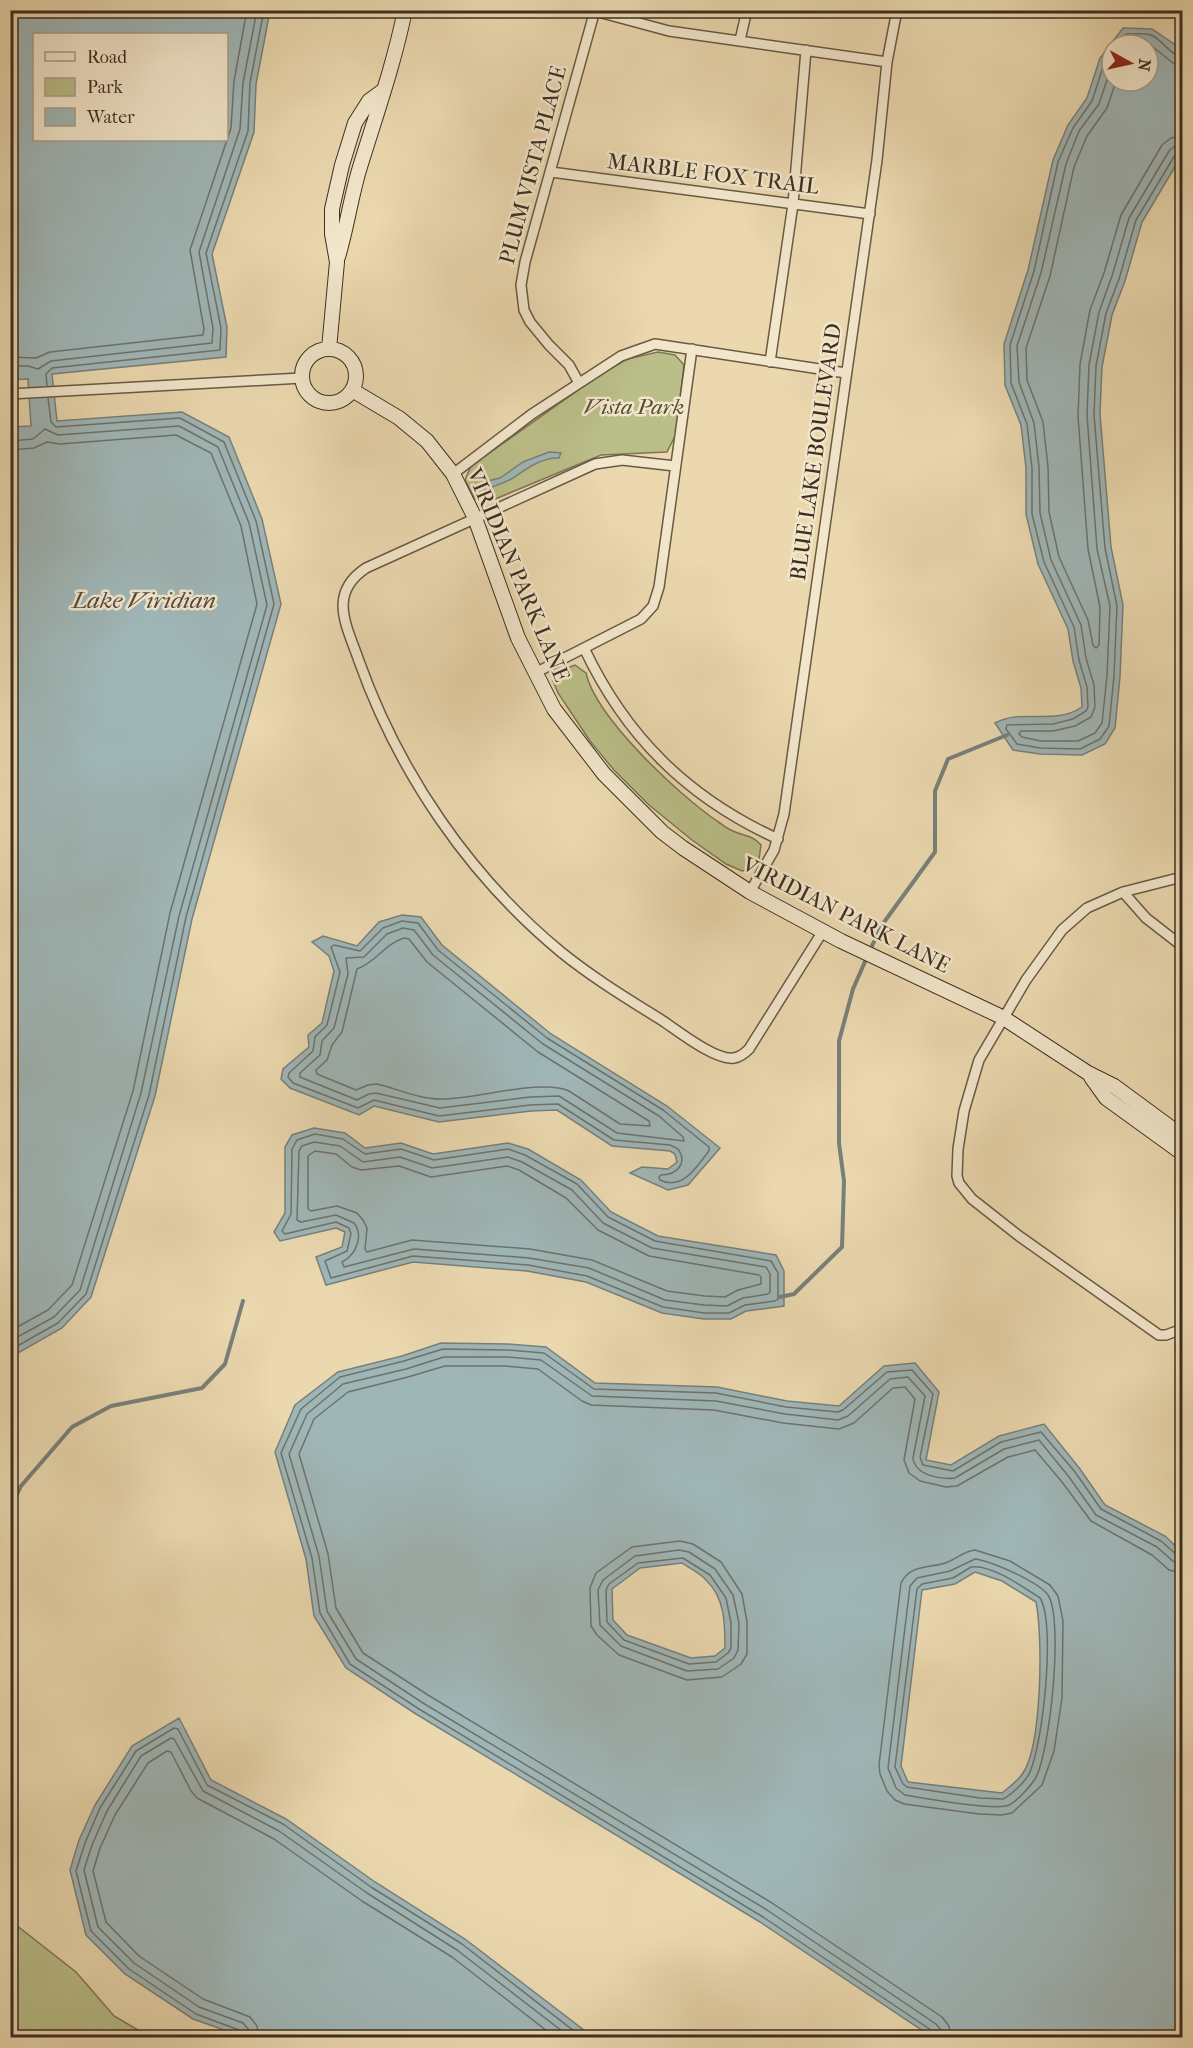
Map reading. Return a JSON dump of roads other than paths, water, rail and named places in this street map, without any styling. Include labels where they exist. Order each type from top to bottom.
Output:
[{"type":"street","points":[[329,349],[337,262],[332,234],[333,209],[342,165],[355,123],[369,101],[384,90],[405,10]]},
{"type":"street","points":[[740,40],[747,10]]},
{"type":"street","name":"BLUE LAKE BOULEVARD","points":[[750,892],[767,864],[778,839],[784,814],[870,214],[887,62],[897,10]]},
{"type":"street","points":[[594,11],[669,31],[887,62]]},
{"type":"street","name":"PLUM VISTA PLACE","points":[[579,383],[569,365],[530,322],[524,310],[522,285],[525,262],[594,11]]},
{"type":"street","points":[[770,362],[793,204],[806,50]]},
{"type":"street","name":"MARBLE FOX TRAIL","points":[[551,172],[870,214]]},
{"type":"street","points":[[453,474],[532,414],[579,383],[621,356],[655,344],[846,373]]},
{"type":"street","points":[[329,349],[343,352],[352,363],[356,376],[352,390],[341,400],[326,403],[307,392],[302,371],[309,357],[329,349]]},
{"type":"street","points":[[535,673],[641,619],[653,606],[659,587],[692,349]]},
{"type":"street","points":[[10,394],[302,378]]},
{"type":"street","name":"VIRIDIAN PARK LANE","points":[[352,390],[399,418],[427,441],[453,474],[475,518],[518,638],[554,709],[598,768],[621,794],[662,832],[750,892],[841,941],[1002,1017],[1088,1073],[1114,1086],[1182,1136]]},
{"type":"street","points":[[675,466],[622,460],[595,464],[366,568],[352,579],[347,587],[342,610],[384,723],[417,784],[455,841],[490,883],[545,939],[582,968],[714,1053],[736,1058],[749,1049],[823,931]]},
{"type":"street","points":[[584,648],[598,678],[614,703],[664,765],[711,802],[754,828],[778,839]]},
{"type":"street","points":[[1182,877],[1123,892],[1087,908],[1070,921],[1026,980],[1002,1017],[979,1060],[969,1089],[956,1168],[958,1183],[972,1199],[1019,1236],[1158,1335],[1166,1335],[1182,1329]]},
{"type":"street","points":[[1123,892],[1146,918],[1182,946]]},
{"type":"street","name":"VIRIDIAN PARK LANE","points":[[1088,1073],[1107,1098],[1182,1153]]},
{"type":"water","name":"Lake Viridian","points":[[11,11],[270,11],[256,84],[254,132],[212,254],[227,327],[226,357],[52,374],[57,421],[182,412],[229,437],[262,519],[281,604],[192,919],[155,1096],[91,1297],[62,1328],[11,1357],[10,427],[31,426],[28,379],[10,380]]},
{"type":"water","points":[[1123,28],[1152,29],[1158,33],[1119,33]]},
{"type":"water","points":[[1160,34],[1177,46],[1182,55],[1182,155],[1142,222],[1125,281],[1112,315],[1102,367],[1100,414],[1111,547],[1123,605],[1115,728],[1105,744],[1082,755],[1040,754],[1013,750],[995,723],[1016,717],[1071,713],[1082,707],[1081,688],[1073,661],[1068,629],[1038,564],[1026,514],[1026,468],[1021,425],[1005,385],[1004,344],[1028,270],[1053,160],[1068,125],[1087,98],[1100,58],[1100,93],[1160,93]]},
{"type":"water","points":[[549,452],[561,453],[559,458],[540,462],[507,481],[486,490],[483,488],[488,481],[500,478],[523,462]]},
{"type":"water","points":[[402,915],[421,917],[442,945],[551,1034],[667,1106],[720,1148],[688,1185],[668,1190],[630,1173],[642,1167],[668,1169],[677,1162],[675,1154],[670,1151],[612,1146],[557,1110],[439,1122],[374,1106],[359,1115],[290,1088],[281,1079],[283,1069],[309,1047],[308,1035],[322,1023],[334,971],[329,956],[312,942],[323,936],[357,946],[379,922]]},
{"type":"water","points":[[314,1128],[345,1133],[365,1148],[401,1143],[433,1154],[508,1143],[528,1149],[581,1180],[611,1212],[658,1236],[776,1255],[784,1271],[784,1306],[746,1311],[731,1319],[704,1319],[662,1313],[586,1282],[527,1271],[413,1262],[326,1285],[316,1257],[342,1247],[345,1232],[336,1228],[280,1241],[274,1232],[285,1213],[285,1147],[292,1135]]},
{"type":"water","points":[[441,1343],[546,1347],[595,1383],[717,1387],[787,1401],[839,1406],[884,1366],[915,1363],[939,1392],[926,1460],[951,1465],[999,1436],[1044,1424],[1105,1505],[1165,1536],[1182,1552],[1182,2037],[932,2037],[760,1922],[416,1714],[346,1668],[314,1616],[306,1559],[275,1452],[295,1405],[338,1372],[402,1356]],"holes":[[[682,1563],[698,1573],[712,1587],[723,1611],[725,1648],[715,1656],[691,1658],[627,1635],[613,1620],[612,1589],[640,1568]],[[975,1572],[1002,1581],[1036,1602],[1038,1618],[1040,1664],[1034,1739],[1023,1773],[1002,1793],[908,1782],[901,1766],[922,1590],[955,1584]]]},
{"type":"water","points":[[179,1718],[211,1780],[286,1819],[375,1882],[465,1939],[593,2037],[244,2037],[193,2019],[125,1974],[86,1935],[70,1870],[79,1840],[95,1805],[132,1746]]},
{"type":"waterway","points":[[870,950],[882,925],[935,852],[935,791],[948,759],[1007,735]]},
{"type":"waterway","points":[[780,1297],[794,1294],[842,1247],[844,1181],[839,1143],[839,1041],[853,989],[867,957]]},
{"type":"waterway","points":[[10,1509],[21,1486],[72,1427],[111,1406],[202,1388],[225,1364],[243,1301]]},
{"type":"park label","name":"Vista Park","points":[[634,407]]}]
